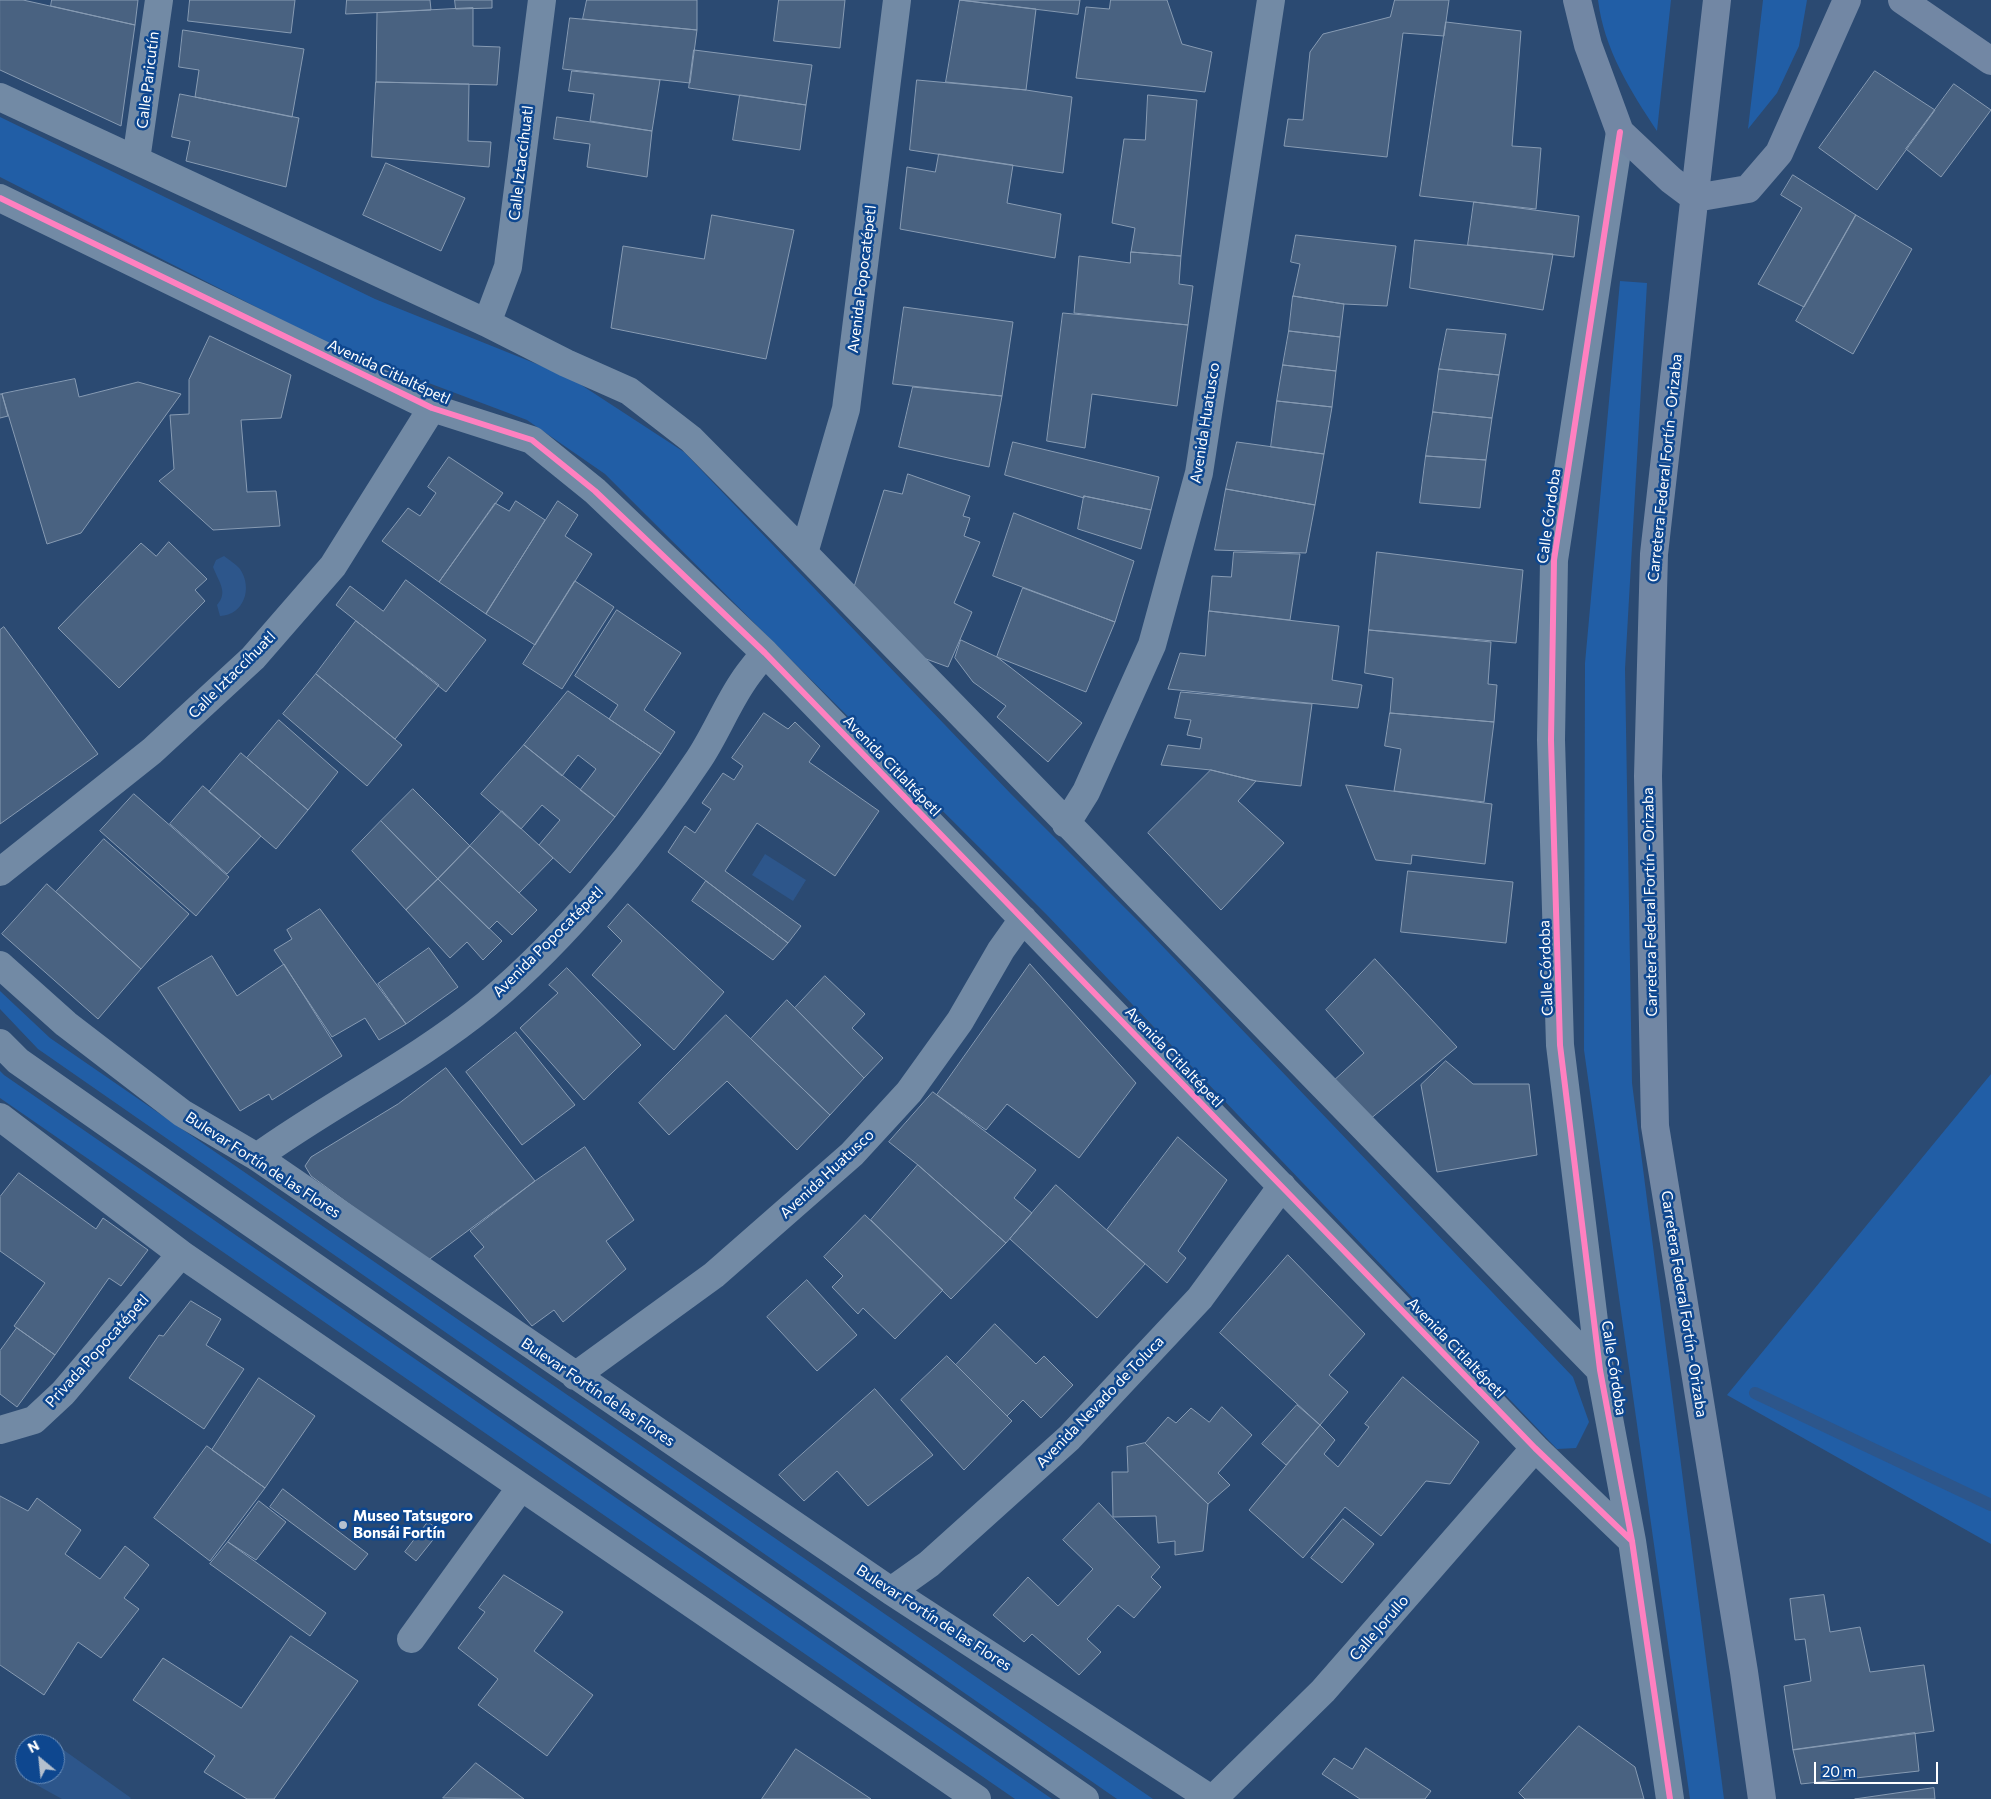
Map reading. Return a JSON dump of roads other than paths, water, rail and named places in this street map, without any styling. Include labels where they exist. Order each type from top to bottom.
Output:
[{"type":"main road","points":[[1577,0],[1588,44],[1620,132],[1671,180],[1695,198],[1748,189],[1779,153],[1805,99],[1847,0]]},
{"type":"main road","name":"Carretera Federal Fortín - Orizaba","points":[[1717,0],[1654,554],[1648,776],[1654,1126],[1743,1662],[1762,1799]]},
{"type":"main road","points":[[1902,0],[1991,61]]},
{"type":"street","name":"Calle Paricutín","points":[[136,160],[159,0]]},
{"type":"street","name":"Calle Iztaccíhuatl","points":[[487,322],[508,267],[542,0]]},
{"type":"street","name":"Avenida Popocatépetl","points":[[804,553],[846,409],[897,0]]},
{"type":"street","name":"Avenida Huatusco","points":[[1066,824],[1086,792],[1152,644],[1199,473],[1271,0]]},
{"type":"street","points":[[0,97],[487,322],[566,363],[629,391],[691,439],[1600,1370]]},
{"type":"street","name":"Calle Córdoba","points":[[1620,132],[1554,560],[1551,740],[1560,1045],[1600,1370],[1632,1541],[1670,1799]]},
{"type":"street","name":"Avenida Citlaltépetl","points":[[0,198],[432,408],[532,440],[595,491],[765,653],[1535,1448],[1632,1541]]},
{"type":"street","name":"Calle Iztaccíhuatl","points":[[0,872],[152,751],[253,658],[333,566],[432,408]]},
{"type":"street","name":"Avenida Popocatépetl","points":[[257,1157],[284,1137],[402,1066],[487,1004],[541,952],[595,896],[647,835],[701,757],[742,683],[765,653]]},
{"type":"street","name":"Avenida Huatusco","points":[[575,1376],[714,1276],[852,1154],[909,1092],[960,1021],[1001,950],[1023,920]]},
{"type":"street","name":"Bulevar Fortín de las Flores","points":[[0,965],[66,1024],[182,1113],[257,1157],[891,1591],[1212,1799]]},
{"type":"street","points":[[0,1043],[18,1061],[128,1138],[1085,1799]]},
{"type":"street","points":[[0,1117],[181,1254],[978,1799]]},
{"type":"street","name":"Avenida Nevado de Toluca","points":[[891,1591],[928,1564],[1069,1438],[1200,1298],[1282,1186]]},
{"type":"street","name":"Privada Popocatépetl","points":[[0,1430],[34,1420],[62,1393],[181,1254]]},
{"type":"street","name":"Calle Jorullo","points":[[1212,1799],[1323,1691],[1535,1448]]},
{"type":"street","points":[[411,1639],[520,1487]]},
{"type":"waterway","points":[[1755,1393],[1991,1505]]},
{"type":"place","name":"Museo Tatsugoro Bonsái Fortín","points":[[343,1525]]}]
